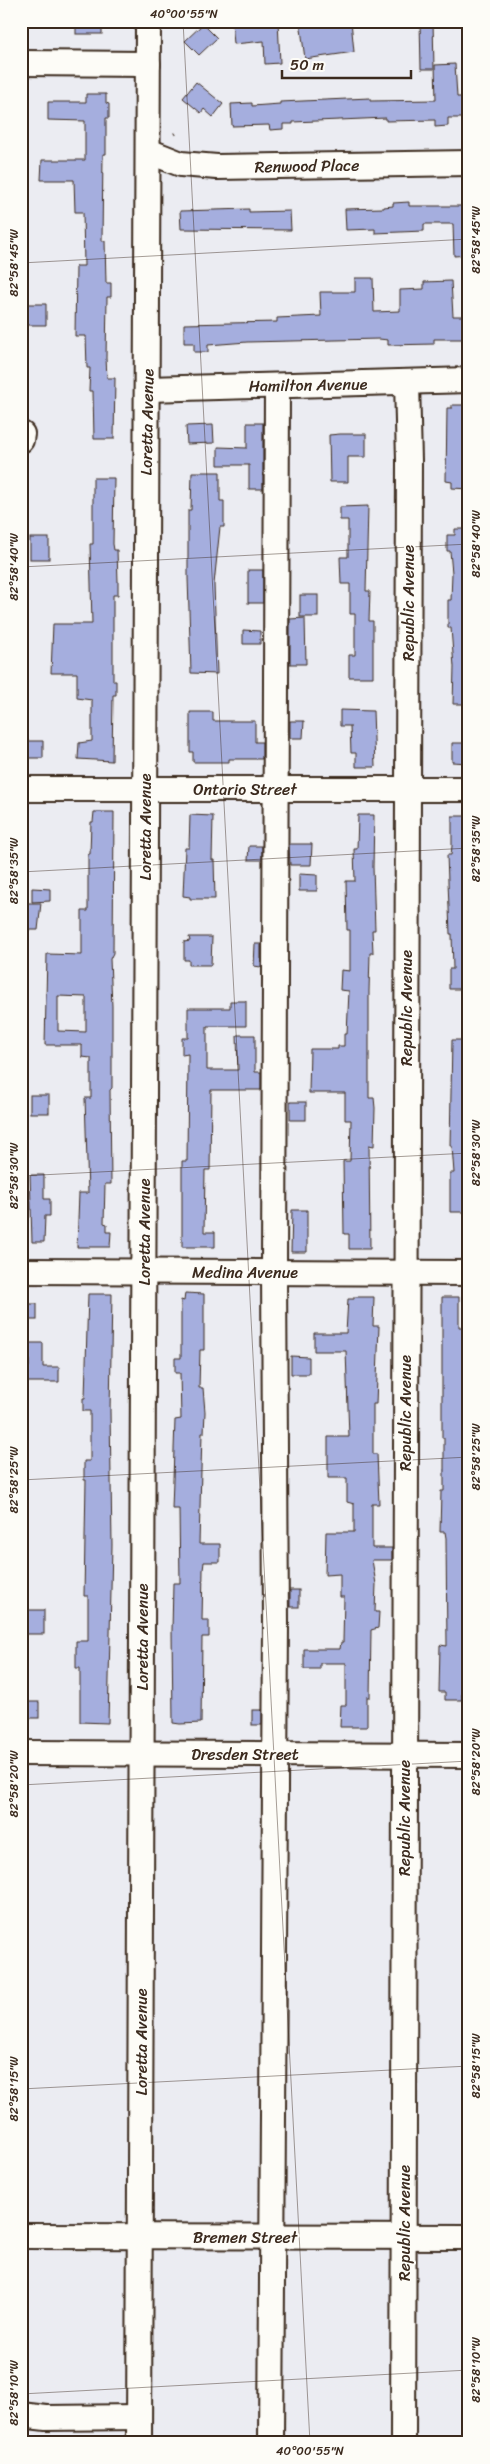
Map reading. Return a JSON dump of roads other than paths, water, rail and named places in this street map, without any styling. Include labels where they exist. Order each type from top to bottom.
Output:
[{"type":"street","name":"Loretta Avenue","points":[[139,2443],[148,21]]},
{"type":"street","points":[[21,63],[148,64]]},
{"type":"street","name":"Renwood Place","points":[[148,151],[181,164],[217,167],[469,163]]},
{"type":"street","name":"Hamilton Avenue","points":[[148,389],[469,380]]},
{"type":"street","name":"Republic Avenue","points":[[402,2443],[404,2237],[407,382]]},
{"type":"street","points":[[271,2443],[277,386]]},
{"type":"street","points":[[21,440],[22,434]]},
{"type":"street","name":"Ontario Street","points":[[21,789],[469,789]]},
{"type":"street","name":"Medina Avenue","points":[[21,1271],[469,1273]]},
{"type":"street","name":"Dresden Street","points":[[21,1754],[469,1755]]},
{"type":"street","name":"Bremen Street","points":[[21,2236],[469,2237]]},
{"type":"street","points":[[21,2415],[46,2418],[139,2417]]}]
